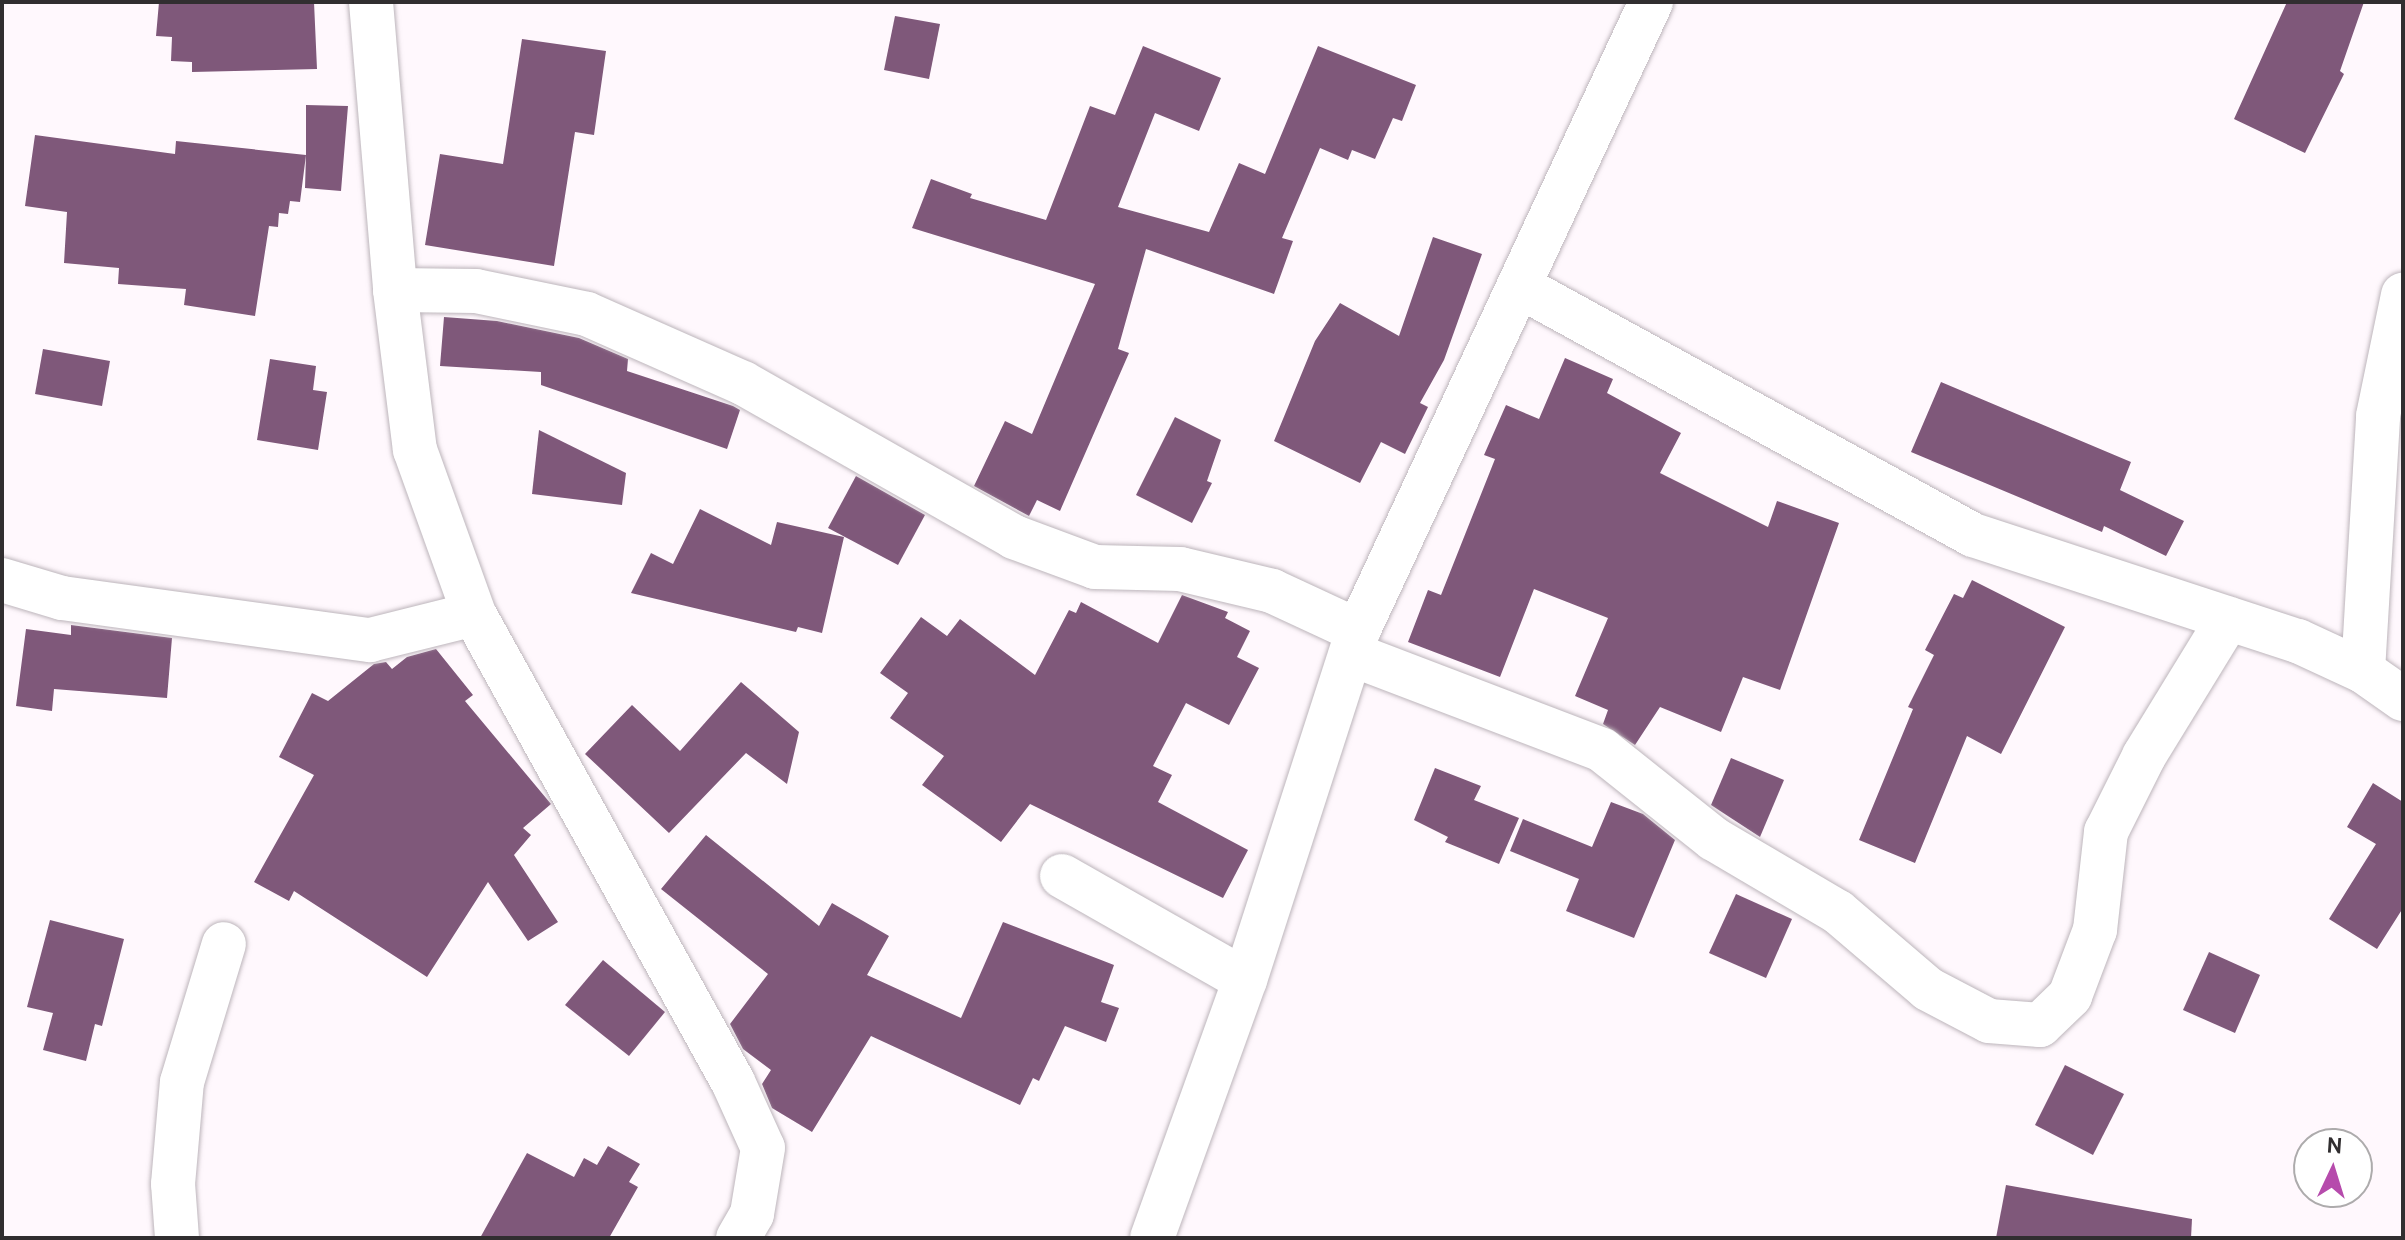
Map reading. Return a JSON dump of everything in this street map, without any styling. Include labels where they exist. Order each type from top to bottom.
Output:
[{"type":"street","points":[[371,2],[395,290],[415,450],[474,614],[733,1082],[763,1148],[752,1214],[738,1238]]},
{"type":"street","points":[[1152,1238],[1245,980],[1354,642],[1651,2]]},
{"type":"street","points":[[1519,286],[1973,535],[2298,641],[2363,671],[2403,699]]},
{"type":"street","points":[[395,290],[476,291],[587,314],[743,383],[1014,537],[1095,567],[1180,569],[1272,591],[1354,642],[1602,750],[1714,839],[1838,912],[1928,989],[1989,1021],[2040,1025],[2070,996],[2095,930],[2106,832],[2144,756],[2228,619]]},
{"type":"street","points":[[2363,671],[2378,416],[2403,295]]},
{"type":"street","points":[[2,580],[62,598],[370,640],[474,614]]},
{"type":"street","points":[[1062,876],[1245,980]]},
{"type":"street","points":[[177,1238],[173,1184],[182,1082],[224,944]]},
{"type":"building","points":[[159,2],[314,2],[317,69],[192,72],[192,62],[171,61],[172,37],[156,36]]},
{"type":"building","points":[[2287,2],[2364,2],[2340,71],[2344,74],[2305,153],[2234,119]]},
{"type":"building","points":[[895,16],[940,24],[929,79],[884,70]]},
{"type":"building","points":[[522,39],[606,51],[594,135],[575,132],[554,266],[425,245],[440,154],[503,164]]},
{"type":"building","points":[[1143,46],[1221,78],[1199,131],[1155,113],[1118,207],[1209,232],[1239,163],[1265,174],[1318,46],[1416,85],[1402,121],[1393,118],[1375,159],[1352,150],[1348,160],[1320,148],[1282,238],[1293,241],[1274,294],[1146,249],[1118,349],[1129,353],[1060,511],[1037,500],[1029,516],[974,486],[1005,421],[1032,434],[1095,284],[912,228],[931,179],[972,194],[970,198],[1046,220],[1090,106],[1115,115]]},
{"type":"building","points":[[306,105],[348,106],[341,191],[305,188]]},
{"type":"building","points":[[35,135],[175,154],[176,141],[306,155],[300,202],[290,201],[288,214],[279,213],[278,227],[269,226],[255,316],[184,305],[186,289],[118,284],[119,268],[64,263],[67,212],[25,206]]},
{"type":"building","points":[[1433,237],[1482,254],[1444,360],[1420,403],[1428,407],[1405,454],[1381,442],[1360,483],[1274,441],[1315,341],[1340,303],[1399,336]]},
{"type":"building","points":[[444,317],[497,321],[579,338],[628,359],[627,371],[733,406],[740,410],[727,449],[541,385],[541,372],[440,366]]},
{"type":"building","points":[[43,349],[110,361],[102,406],[35,394]]},
{"type":"building","points":[[1565,358],[1613,379],[1607,393],[1681,433],[1660,473],[1768,527],[1777,501],[1839,523],[1780,690],[1743,677],[1721,732],[1660,707],[1635,745],[1603,724],[1608,710],[1575,696],[1608,618],[1534,589],[1500,677],[1408,642],[1428,590],[1441,595],[1495,459],[1484,455],[1506,405],[1539,419]]},
{"type":"building","points":[[270,359],[316,366],[313,390],[327,392],[318,450],[257,440]]},
{"type":"building","points":[[1941,382],[2131,462],[2120,490],[2184,521],[2166,556],[2104,526],[2102,532],[1911,452]]},
{"type":"building","points":[[1175,417],[1221,440],[1207,481],[1212,483],[1192,523],[1136,495]]},
{"type":"building","points":[[539,430],[626,473],[622,505],[532,494]]},
{"type":"building","points":[[856,476],[925,515],[898,565],[828,528]]},
{"type":"building","points":[[700,509],[771,545],[777,522],[844,537],[822,633],[798,627],[796,632],[631,593],[651,553],[673,564]]},
{"type":"building","points":[[1972,580],[2065,627],[2001,754],[1967,736],[1915,863],[1859,840],[1913,709],[1908,707],[1934,655],[1925,650],[1954,594],[1963,598]]},
{"type":"building","points":[[1182,595],[1228,612],[1225,618],[1250,631],[1237,657],[1259,668],[1229,725],[1186,703],[1153,766],[1172,775],[1158,802],[1248,850],[1223,898],[1030,804],[1001,842],[922,785],[944,756],[890,718],[908,693],[880,673],[921,617],[947,636],[960,619],[1035,675],[1069,610],[1076,613],[1081,602],[1158,643]]},
{"type":"building","points":[[71,625],[172,638],[167,698],[54,689],[52,711],[16,706],[26,629],[71,635]]},
{"type":"building","points":[[436,649],[473,695],[465,701],[551,804],[523,828],[531,835],[514,855],[558,922],[528,941],[488,882],[427,977],[294,891],[289,901],[254,882],[314,775],[279,757],[312,693],[328,701],[374,664],[386,662],[392,669],[407,657]]},
{"type":"building","points":[[741,682],[799,732],[787,784],[746,753],[669,833],[585,754],[632,705],[680,751]]},
{"type":"building","points":[[1731,758],[1784,780],[1760,837],[1711,805]]},
{"type":"building","points":[[1435,768],[1481,786],[1474,800],[1519,818],[1499,864],[1445,842],[1448,837],[1414,820]]},
{"type":"building","points":[[2373,783],[2403,802],[2403,908],[2377,949],[2329,919],[2376,844],[2347,827]]},
{"type":"building","points":[[1611,802],[1643,814],[1675,840],[1634,938],[1566,911],[1579,879],[1510,851],[1523,819],[1592,847]]},
{"type":"building","points":[[706,835],[819,926],[832,903],[889,936],[867,975],[961,1018],[1003,922],[1114,965],[1101,1002],[1119,1008],[1106,1042],[1065,1026],[1039,1081],[1033,1078],[1020,1105],[871,1036],[812,1132],[772,1108],[762,1084],[771,1070],[743,1049],[730,1024],[768,974],[661,889]]},
{"type":"building","points":[[1736,894],[1792,919],[1766,978],[1709,953]]},
{"type":"building","points":[[50,920],[124,939],[102,1026],[95,1024],[86,1061],[43,1050],[53,1013],[27,1007]]},
{"type":"building","points":[[2209,952],[2260,975],[2235,1033],[2183,1010]]},
{"type":"building","points":[[603,960],[665,1012],[629,1056],[565,1005]]},
{"type":"building","points":[[2065,1065],[2124,1094],[2093,1155],[2035,1125]]},
{"type":"building","points":[[608,1146],[640,1164],[629,1182],[638,1187],[609,1238],[480,1238],[527,1153],[574,1177],[584,1158],[597,1165]]},
{"type":"building","points":[[2006,1185],[2192,1219],[2191,1238],[1996,1238]]}]
